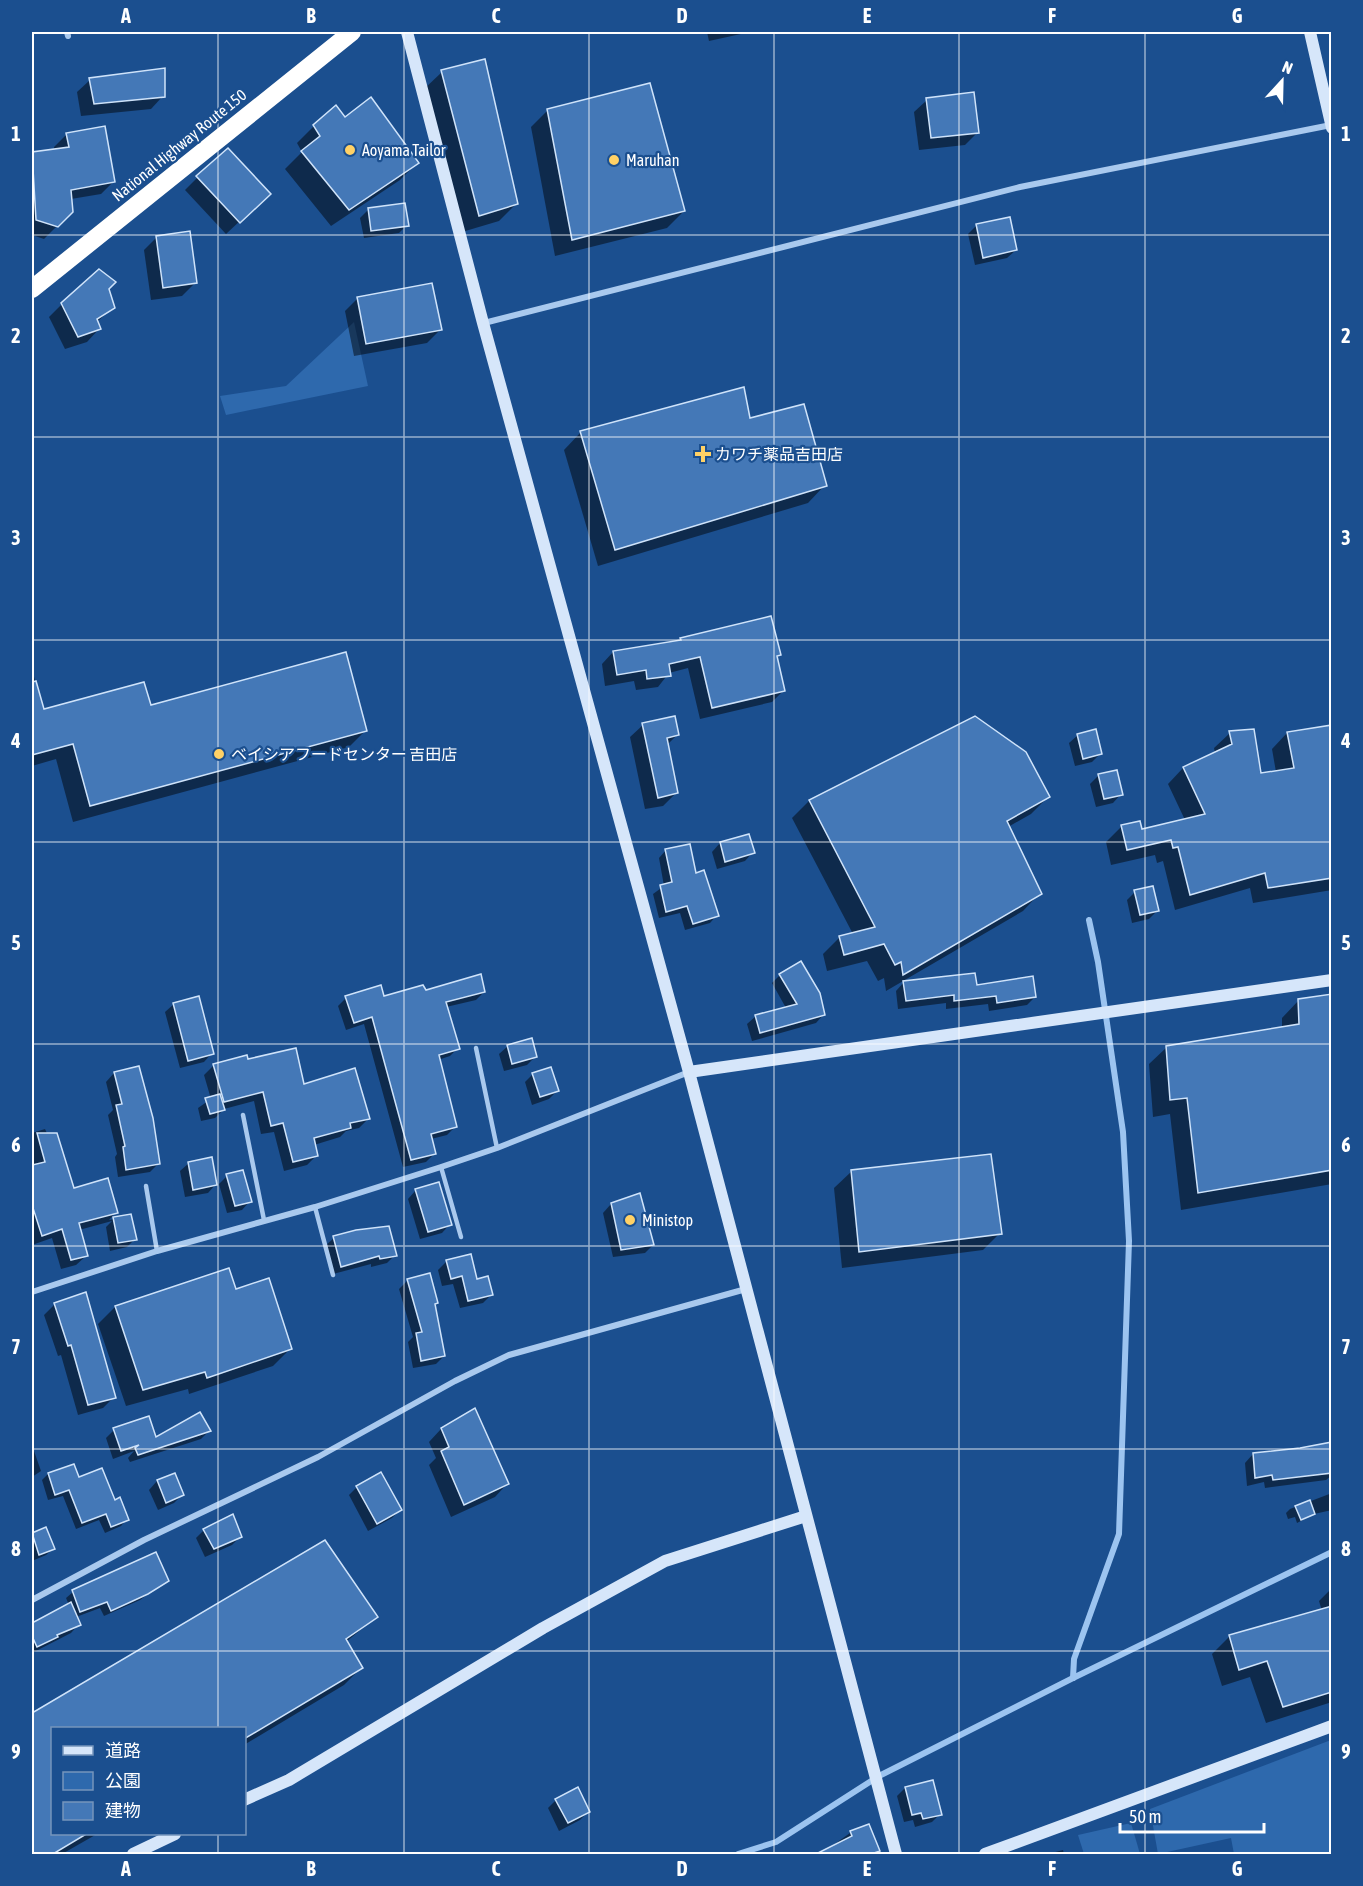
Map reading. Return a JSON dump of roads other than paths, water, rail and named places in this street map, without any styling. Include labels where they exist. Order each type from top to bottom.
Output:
[{"type":"highway","name":"National Highway Route 150","points":[[32,289],[351,32]]},
{"type":"street","points":[[407,32],[483,323],[688,1072],[897,1854]]},
{"type":"street","points":[[483,323],[1020,187],[1331,126],[1310,32]]},
{"type":"street","points":[[32,1292],[157,1251],[441,1167],[497,1148],[688,1072],[1332,980]]},
{"type":"street","points":[[32,1600],[144,1540],[318,1457],[455,1381],[509,1356],[746,1289]]},
{"type":"street","points":[[246,1799],[289,1780],[543,1628],[665,1561],[806,1516]]},
{"type":"street","points":[[985,1854],[1332,1726]]},
{"type":"street","points":[[133,1854],[171,1835]]},
{"type":"lane","points":[[476,1048],[497,1148]]},
{"type":"lane","points":[[243,1115],[264,1220]]},
{"type":"lane","points":[[441,1167],[461,1237]]},
{"type":"lane","points":[[146,1186],[157,1251]]},
{"type":"lane","points":[[315,1206],[333,1275]]},
{"type":"waterway","points":[[1073,1678],[1074,1659],[1119,1534],[1129,1241],[1123,1132],[1098,962],[1089,920]]},
{"type":"waterway","points":[[738,1854],[776,1842],[879,1776],[1073,1678],[1332,1552]]},
{"type":"place","name":"Aoyama Tailor","points":[[350,150]]},
{"type":"place","name":"Maruhan","points":[[614,160]]},
{"type":"place","name":"カワチ薬品吉田店","points":[[703,454]]},
{"type":"place","name":"ベイシアフードセンター 吉田店","points":[[219,754]]},
{"type":"place","name":"Ministop","points":[[630,1220]]}]
